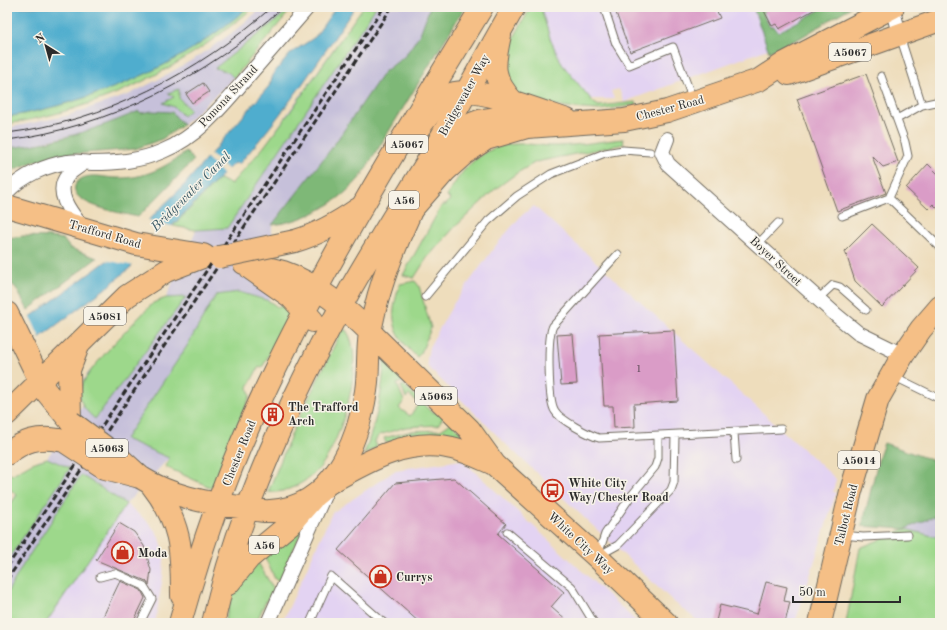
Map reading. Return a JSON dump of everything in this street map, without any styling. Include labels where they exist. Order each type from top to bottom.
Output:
[{"type":"main road","name":"A56","points":[[315,289],[362,206],[482,7]]},
{"type":"main road","name":"Bridgewater Way","points":[[341,307],[428,160],[514,7]]},
{"type":"main road","name":"Chester Road","points":[[578,123],[624,120],[667,111],[759,80],[785,63],[892,7]]},
{"type":"main road","name":"Chester Road","points":[[759,80],[775,79],[788,75],[940,20]]},
{"type":"main road","points":[[502,28],[495,59],[495,71],[499,84],[514,103]]},
{"type":"main road","name":"A5067","points":[[374,186],[440,102],[452,94],[465,92],[481,94],[578,123]]},
{"type":"main road","name":"A5067","points":[[428,160],[461,129],[480,120],[499,117],[578,123]]},
{"type":"main road","points":[[411,210],[445,171],[464,154],[486,139],[527,128],[578,123]]},
{"type":"main road","points":[[370,333],[379,292],[389,263],[411,210],[428,160]]},
{"type":"main road","name":"Trafford Road","points":[[7,206],[155,248],[198,257]]},
{"type":"main road","points":[[198,257],[295,240],[321,232],[338,223],[362,206]]},
{"type":"main road","points":[[198,257],[244,264],[279,279],[291,297],[312,320],[322,344]]},
{"type":"main road","name":"A5081","points":[[7,414],[127,296],[166,271],[198,257]]},
{"type":"main road","name":"White City Way","points":[[279,279],[315,289],[356,318],[469,429],[495,465],[597,557],[666,623]]},
{"type":"main road","name":"Chester Road","points":[[181,619],[218,504],[251,421],[315,289]]},
{"type":"main road","name":"A56","points":[[213,623],[218,600],[249,508],[285,419],[341,307]]},
{"type":"main road","name":"Talbot Road","points":[[820,623],[840,535],[863,445],[878,399],[903,355],[921,329],[940,307]]},
{"type":"main road","name":"A5063","points":[[7,313],[40,382],[52,401],[71,421],[117,456],[145,481]]},
{"type":"main road","name":"A56","points":[[218,600],[249,558],[290,524],[322,489],[351,446],[361,416],[366,390],[370,333]]},
{"type":"main road","name":"A5081","points":[[71,421],[69,370],[80,341]]},
{"type":"main road","points":[[7,454],[17,446],[30,440],[45,438],[64,441],[105,468],[202,502],[270,511],[282,510],[296,505],[322,489]]},
{"type":"main road","name":"White City Way","points":[[322,489],[357,467],[394,450],[419,445],[450,447],[495,465]]},
{"type":"main road","name":"A56","points":[[145,481],[170,511],[178,533],[182,562],[181,619]]},
{"type":"main road","points":[[813,623],[828,588]]},
{"type":"street","name":"Pomona Strand","points":[[7,192],[23,178],[45,168],[69,162],[115,163],[141,159],[164,151],[189,137],[223,105],[308,7]]},
{"type":"street","points":[[892,7],[899,34]]},
{"type":"street","name":"Boyer Street","points":[[660,147],[668,164],[818,299],[858,333],[890,350],[903,355]]},
{"type":"street","points":[[83,228],[65,202],[62,192],[63,184],[66,178],[84,163]]},
{"type":"street","points":[[268,623],[322,489]]},
{"type":"lane","points":[[604,7],[616,44],[629,65],[672,47],[694,102]]},
{"type":"lane","points":[[899,34],[922,105]]},
{"type":"lane","points":[[842,216],[889,198],[908,156],[897,119],[881,76]]},
{"type":"lane","points":[[897,119],[922,105],[940,101]]},
{"type":"lane","points":[[425,297],[488,221],[517,196],[551,174],[605,153],[660,147]]},
{"type":"lane","points":[[889,198],[940,247]]},
{"type":"lane","points":[[758,244],[778,223]]},
{"type":"lane","points":[[618,254],[550,331],[549,348],[552,406],[557,413],[591,436],[613,439],[734,433],[781,429]]},
{"type":"lane","points":[[818,299],[834,285],[840,287],[866,310]]},
{"type":"lane","points":[[891,375],[940,399]]},
{"type":"lane","points":[[734,433],[736,460]]},
{"type":"lane","points":[[597,557],[618,545],[670,490],[674,482],[674,435]]},
{"type":"lane","points":[[597,557],[605,534],[631,496],[655,467],[658,458],[658,436]]},
{"type":"lane","points":[[507,532],[572,587],[594,623]]},
{"type":"lane","points":[[840,535],[863,537],[908,535]]},
{"type":"lane","points":[[100,576],[115,573],[144,586],[152,599],[140,623]]},
{"type":"lane","points":[[310,623],[331,576],[384,623]]},
{"type":"shaded area","points":[[263,7],[294,7],[215,68],[228,72],[234,78],[183,125],[178,120],[152,111],[140,113],[139,111],[109,124],[76,134],[22,147],[7,148],[7,128],[66,116],[128,95],[199,56],[233,32]]},
{"type":"shaded area","points":[[363,7],[430,7],[420,34],[405,56],[384,72],[331,149],[272,225],[269,300],[274,304],[169,458],[126,504],[46,623],[7,623],[7,509],[38,460],[47,458],[82,406],[80,397],[82,382],[88,373],[150,306],[157,301],[166,298],[196,230],[173,226],[219,179],[231,184],[263,148]]},
{"type":"shaded area","points":[[545,7],[851,7],[800,38],[778,49],[769,52],[768,49],[624,102],[619,89],[611,91],[614,99],[591,99],[562,64],[551,41],[542,12]]},
{"type":"shaded area","points":[[534,206],[836,479],[833,492],[836,493],[795,623],[702,623],[698,621],[674,602],[508,446],[428,367],[427,359],[429,347],[454,303],[497,244],[521,216]]},
{"type":"shaded area","points":[[462,460],[638,623],[282,623],[332,513],[396,470]]},
{"type":"shaded area","points":[[126,504],[148,522],[157,533],[162,545],[164,558],[163,575],[155,623],[46,623]]},
{"type":"shaded area","points":[[940,514],[940,538],[905,529]]},
{"type":"green space","points":[[248,7],[254,7],[199,49],[139,83],[108,97],[75,108],[42,117],[7,124],[7,117],[72,102],[104,91],[166,64],[222,28]]},
{"type":"green space","points":[[293,7],[234,78],[228,72],[215,68]]},
{"type":"green space","points":[[363,7],[376,7],[227,228],[196,230],[173,226],[219,179],[231,184],[263,148]]},
{"type":"green space","points":[[430,7],[465,7],[362,175],[344,194],[322,209],[310,215],[285,223],[272,225],[331,149],[384,72],[405,56],[420,34]]},
{"type":"green space","points":[[531,7],[545,7],[542,12],[551,41],[562,64],[594,103],[599,106],[636,102],[637,105],[599,110],[582,109],[547,104],[518,94],[508,83],[504,55]]},
{"type":"green space","points":[[753,7],[762,7],[765,12],[763,13],[770,27],[774,26],[778,32],[825,7],[851,7],[800,38],[769,52]]},
{"type":"green space","points":[[179,89],[179,98],[190,110],[183,116],[174,107],[163,103],[174,97],[168,93]]},
{"type":"green space","points":[[139,111],[141,113],[152,111],[172,112],[183,125],[162,139],[135,149],[60,155],[36,161],[7,172],[7,148],[41,143],[74,135]]},
{"type":"green space","points":[[623,139],[624,144],[536,162],[517,173],[494,190],[454,228],[427,258],[414,278],[403,275],[442,205],[446,205],[450,199],[447,196],[459,176],[475,160],[484,154],[505,145],[528,144],[559,146]]},
{"type":"green space","points":[[186,152],[194,160],[138,217],[100,208],[89,203],[75,193],[75,186],[79,180],[84,178],[90,176],[112,178],[136,177],[162,168]]},
{"type":"green space","points":[[23,236],[63,239],[70,248],[97,258],[28,310],[16,288],[7,280],[7,238]]},
{"type":"green space","points":[[415,281],[419,286],[431,328],[421,353],[417,357],[408,348],[397,332],[394,315],[394,306],[400,284]]},
{"type":"green space","points":[[239,292],[269,301],[279,308],[284,301],[293,309],[263,366],[258,368],[248,387],[250,396],[212,488],[166,467],[169,458],[125,439],[187,346],[216,295]]},
{"type":"green space","points":[[186,297],[95,419],[84,407],[80,396],[83,383],[90,372],[112,346],[153,303],[166,298]]},
{"type":"green space","points":[[342,330],[346,330],[352,343],[354,360],[353,379],[343,419],[329,454],[316,472],[304,481],[290,489],[268,492],[294,428]]},
{"type":"green space","points":[[384,356],[403,374],[404,381],[397,384],[404,401],[399,408],[410,416],[419,403],[409,395],[406,398],[401,386],[404,385],[431,412],[440,412],[444,416],[438,425],[406,427],[379,435],[375,441],[377,447],[364,454],[381,394]]},
{"type":"green space","points":[[451,423],[462,434],[462,440],[399,439],[386,443],[384,438],[412,431],[441,430]]},
{"type":"green space","points":[[884,443],[937,462],[940,482],[940,514],[905,529],[862,526],[879,457]]},
{"type":"green space","points":[[47,458],[70,468],[7,561],[7,509],[17,495],[7,487],[7,471],[11,475],[32,463]]},
{"type":"green space","points":[[81,475],[126,504],[46,623],[7,623],[7,593],[23,565]]},
{"type":"green space","points":[[302,524],[304,526],[279,582],[275,579],[263,553]]},
{"type":"green space","points":[[905,529],[940,538],[940,623],[846,623],[860,548]]},
{"type":"green space","points":[[256,559],[274,590],[266,601],[256,623],[224,623],[233,593]]},
{"type":"water","points":[[7,7],[248,7],[222,28],[166,64],[104,91],[72,102],[7,117]]},
{"type":"water","name":"Bridgewater Canal","points":[[336,7],[355,7],[314,68],[270,127],[239,164],[234,163],[130,268],[106,288],[7,362],[7,334],[108,260],[185,184],[269,86],[274,73],[291,53],[315,37]]},
{"type":"pier","points":[[209,153],[229,170],[224,175],[206,157]]},
{"type":"pier","points":[[145,219],[175,227],[134,266],[105,260]]},
{"type":"pier","points":[[30,316],[41,340],[7,364],[7,332]]},
{"type":"building","points":[[614,7],[715,7],[720,18],[630,52]]},
{"type":"building","points":[[762,7],[819,7],[779,29],[776,24],[772,26]]},
{"type":"building","points":[[866,74],[898,162],[883,167],[872,156],[886,193],[837,211],[797,99]]},
{"type":"building","points":[[203,83],[209,92],[192,103],[186,94]]},
{"type":"building","points":[[928,164],[940,176],[940,211],[933,204],[928,209],[906,188]]},
{"type":"building","points":[[872,224],[919,268],[882,307],[855,281],[845,251]]},
{"type":"building","points":[[674,330],[678,401],[634,404],[635,427],[614,428],[613,406],[604,406],[599,334]]},
{"type":"building","points":[[573,334],[577,384],[561,385],[557,335]]},
{"type":"building","points":[[454,478],[506,524],[498,534],[564,592],[551,607],[569,623],[420,623],[338,550],[395,483]]},
{"type":"building","name":"Moda","points":[[119,523],[134,532],[144,546],[151,570],[149,585],[146,581],[96,560]]},
{"type":"building","points":[[120,581],[141,590],[145,598],[133,623],[100,623]]},
{"type":"building","points":[[766,582],[787,587],[784,601],[790,602],[785,623],[725,623],[716,621],[720,605],[757,614]]},
{"type":"tram line","points":[[7,133],[44,127],[80,118],[149,90],[182,73],[213,53],[272,7]]},
{"type":"tram line","points":[[7,140],[83,124],[120,111],[155,95],[222,55],[283,7]]},
{"type":"railway","points":[[7,567],[384,7]]},
{"type":"railway","points":[[7,580],[392,7]]},
{"type":"place","name":"The Trafford Arch","points":[[272,414]]},
{"type":"place","name":"White City Way/Chester Road","points":[[552,490]]},
{"type":"place","name":"Moda","points":[[123,553]]},
{"type":"place","name":"Currys","points":[[381,577]]}]
